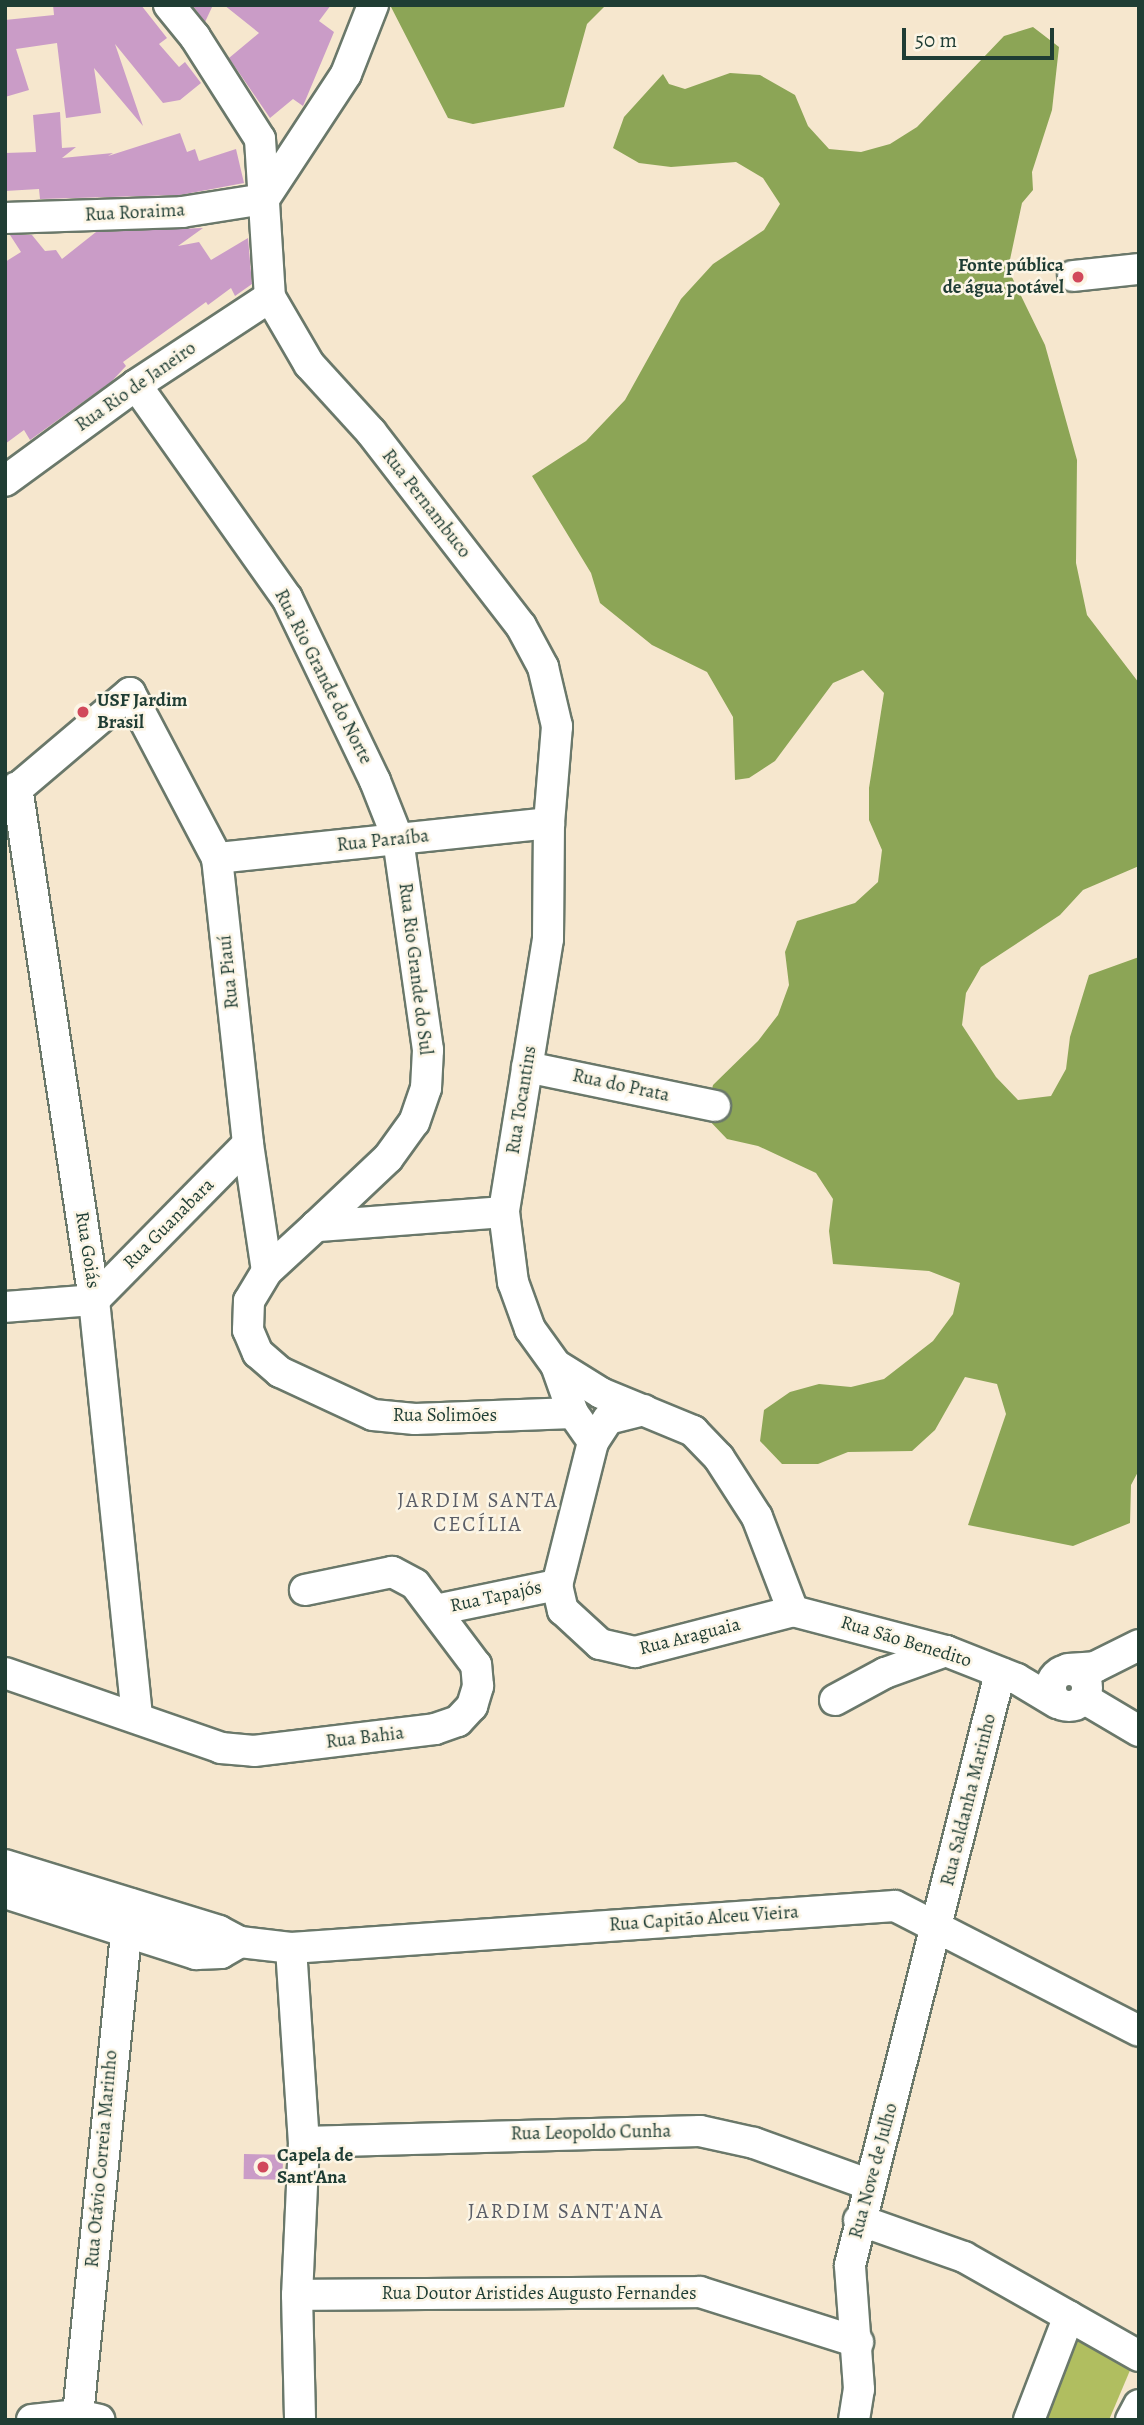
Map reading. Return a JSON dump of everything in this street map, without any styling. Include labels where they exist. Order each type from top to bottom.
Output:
[{"type":"street","name":"Rua Pernambuco","points":[[169,5],[260,139],[270,297],[309,364],[380,443],[521,626],[537,657],[557,726],[549,822]]},
{"type":"street","points":[[264,199],[346,74],[373,5]]},
{"type":"street","name":"Rua Roraima","points":[[5,218],[181,212],[264,199]]},
{"type":"street","points":[[1073,276],[1139,269]]},
{"type":"street","name":"Rua Rio de Janeiro","points":[[5,481],[136,385],[270,297]]},
{"type":"street","name":"Rua Rio Grande do Norte","points":[[136,385],[287,598],[375,781],[398,839]]},
{"type":"street","name":"Rua Piauí","points":[[11,793],[130,693],[217,858],[248,1144],[267,1271]]},
{"type":"street","name":"Rua Goiás","points":[[11,793],[94,1300],[137,1716]]},
{"type":"street","name":"Rua Paraíba","points":[[217,858],[549,822]]},
{"type":"street","name":"Rua Tocantins","points":[[549,822],[548,939],[504,1212],[513,1282],[530,1329],[555,1366],[573,1413],[593,1442]]},
{"type":"street","name":"Rua Rio Grande do Sul","points":[[316,1226],[388,1158],[414,1122],[426,1088],[428,1049],[398,839]]},
{"type":"street","name":"Rua do Prata","points":[[527,1067],[715,1106]]},
{"type":"street","name":"Rua Guanabara","points":[[94,1300],[248,1144]]},
{"type":"street","points":[[316,1226],[504,1212]]},
{"type":"street","name":"Rua Solimões","points":[[316,1226],[267,1271],[249,1301],[248,1331],[258,1353],[279,1372],[330,1399],[373,1415],[415,1419],[573,1413]]},
{"type":"street","points":[[5,1307],[94,1300]]},
{"type":"street","name":"Rua Tocantins","points":[[555,1366],[601,1393],[693,1431],[739,1483],[793,1611]]},
{"type":"street","points":[[557,1585],[593,1442],[608,1419],[644,1409]]},
{"type":"street","name":"Rua Bahia","points":[[5,1673],[137,1716],[221,1748],[254,1751],[435,1729],[458,1721],[475,1696],[476,1665],[415,1584],[392,1572],[306,1590]]},
{"type":"street","name":"Rua Araguaia","points":[[557,1585],[563,1610],[576,1626],[600,1644],[635,1652],[793,1611]]},
{"type":"street","name":"Rua Tapajós","points":[[436,1610],[557,1585]]},
{"type":"street","name":"Rua São Benedito","points":[[793,1611],[946,1651],[1008,1676],[1074,1683],[1139,1731]]},
{"type":"street","points":[[1074,1683],[1139,1645]]},
{"type":"street","points":[[835,1700],[885,1672],[946,1651]]},
{"type":"street","name":"Rua Saldanha Marinho","points":[[938,1927],[1008,1676]]},
{"type":"street","points":[[5,1865],[126,1917]]},
{"type":"street","points":[[5,1892],[126,1917]]},
{"type":"street","name":"Rua Capitão Alceu Vieira","points":[[126,1917],[195,1954],[221,1953],[240,1942],[291,1948],[895,1906],[1139,2031]]},
{"type":"street","name":"Rua Otávio Correia Marinho","points":[[88,2417],[126,1917]]},
{"type":"street","name":"Rua Nove de Julho","points":[[854,2420],[859,2389],[858,2342],[850,2265],[859,2220],[938,1927]]},
{"type":"street","points":[[291,1948],[304,2141],[297,2295],[300,2420]]},
{"type":"street","name":"Rua Leopoldo Cunha","points":[[304,2141],[700,2131],[754,2143],[870,2185]]},
{"type":"street","points":[[859,2220],[964,2257],[1139,2356]]},
{"type":"street","name":"Rua Doutor Aristides Augusto Fernandes","points":[[297,2295],[700,2292],[858,2342]]},
{"type":"street","points":[[1028,2420],[1069,2316]]},
{"type":"street","points":[[1131,2420],[1139,2405]]},
{"type":"street","points":[[32,2420],[88,2417]]},
{"type":"green space","points":[[390,5],[606,5],[587,24],[564,107],[473,124],[448,118]]},
{"type":"green space","points":[[1033,27],[1059,47],[1052,110],[1032,172],[1033,190],[1022,203],[1008,269],[1045,345],[1077,460],[1076,563],[1087,615],[1139,683],[1139,866],[1083,890],[1060,915],[981,967],[966,993],[962,1025],[996,1077],[1018,1100],[1051,1096],[1066,1069],[1070,1037],[1089,975],[1139,957],[1139,1470],[1131,1485],[1130,1523],[1073,1546],[968,1525],[1006,1414],[997,1384],[965,1377],[935,1430],[912,1451],[848,1452],[818,1464],[782,1464],[760,1441],[764,1410],[790,1392],[819,1384],[851,1387],[884,1379],[933,1341],[953,1314],[960,1283],[929,1271],[833,1264],[829,1231],[833,1199],[816,1173],[758,1146],[727,1139],[705,1116],[713,1085],[758,1041],[778,1015],[789,985],[785,952],[797,921],[855,903],[878,882],[882,850],[869,820],[869,788],[884,693],[863,670],[833,683],[775,761],[749,778],[735,780],[733,717],[707,672],[652,645],[600,603],[591,573],[532,476],[586,441],[625,400],[681,299],[713,264],[764,230],[780,204],[763,178],[736,162],[671,167],[639,163],[613,148],[624,117],[663,74],[669,84],[685,89],[730,73],[760,75],[795,95],[808,126],[829,149],[861,152],[890,144],[917,127],[1004,36]]},
{"type":"green space","points":[[1078,2333],[1131,2368],[1109,2420],[1040,2420]]},
{"type":"building","points":[[53,5],[141,5],[167,38],[159,44],[179,67],[185,62],[201,83],[180,100],[163,103],[115,44],[143,126],[94,68],[101,113],[66,118],[57,43],[16,49],[29,90],[5,97],[5,20],[54,15]]},
{"type":"building","points":[[213,5],[205,22],[193,6]]},
{"type":"building","points":[[224,5],[331,5],[319,21],[334,32],[303,106],[293,99],[270,118],[229,58],[259,33]]},
{"type":"building","points":[[60,112],[62,148],[76,147],[62,158],[113,153],[108,156],[180,133],[187,152],[195,149],[199,161],[236,149],[244,183],[180,195],[40,199],[39,189],[5,191],[5,153],[36,152],[33,115]]},
{"type":"building","points":[[203,228],[178,246],[199,242],[211,260],[248,238],[252,284],[235,296],[231,288],[208,305],[206,302],[123,362],[126,366],[112,381],[30,440],[24,430],[5,444],[5,262],[21,252],[10,235],[32,235],[45,251],[56,250],[62,259],[96,232]]},
{"type":"building","name":"Capela de Sant'Ana","points":[[244,2154],[283,2155],[283,2180],[244,2179]]},
{"type":"place","name":"Fonte pública de água potável","points":[[1078,277]]},
{"type":"place","name":"USF Jardim Brasil","points":[[83,712]]},
{"type":"place","name":"Capela de Sant'Ana","points":[[263,2167]]},
{"type":"district","name":"JARDIM SANTA CECÍLIA","points":[[478,1512]]},
{"type":"district","name":"JARDIM SANT'ANA","points":[[566,2211]]}]
